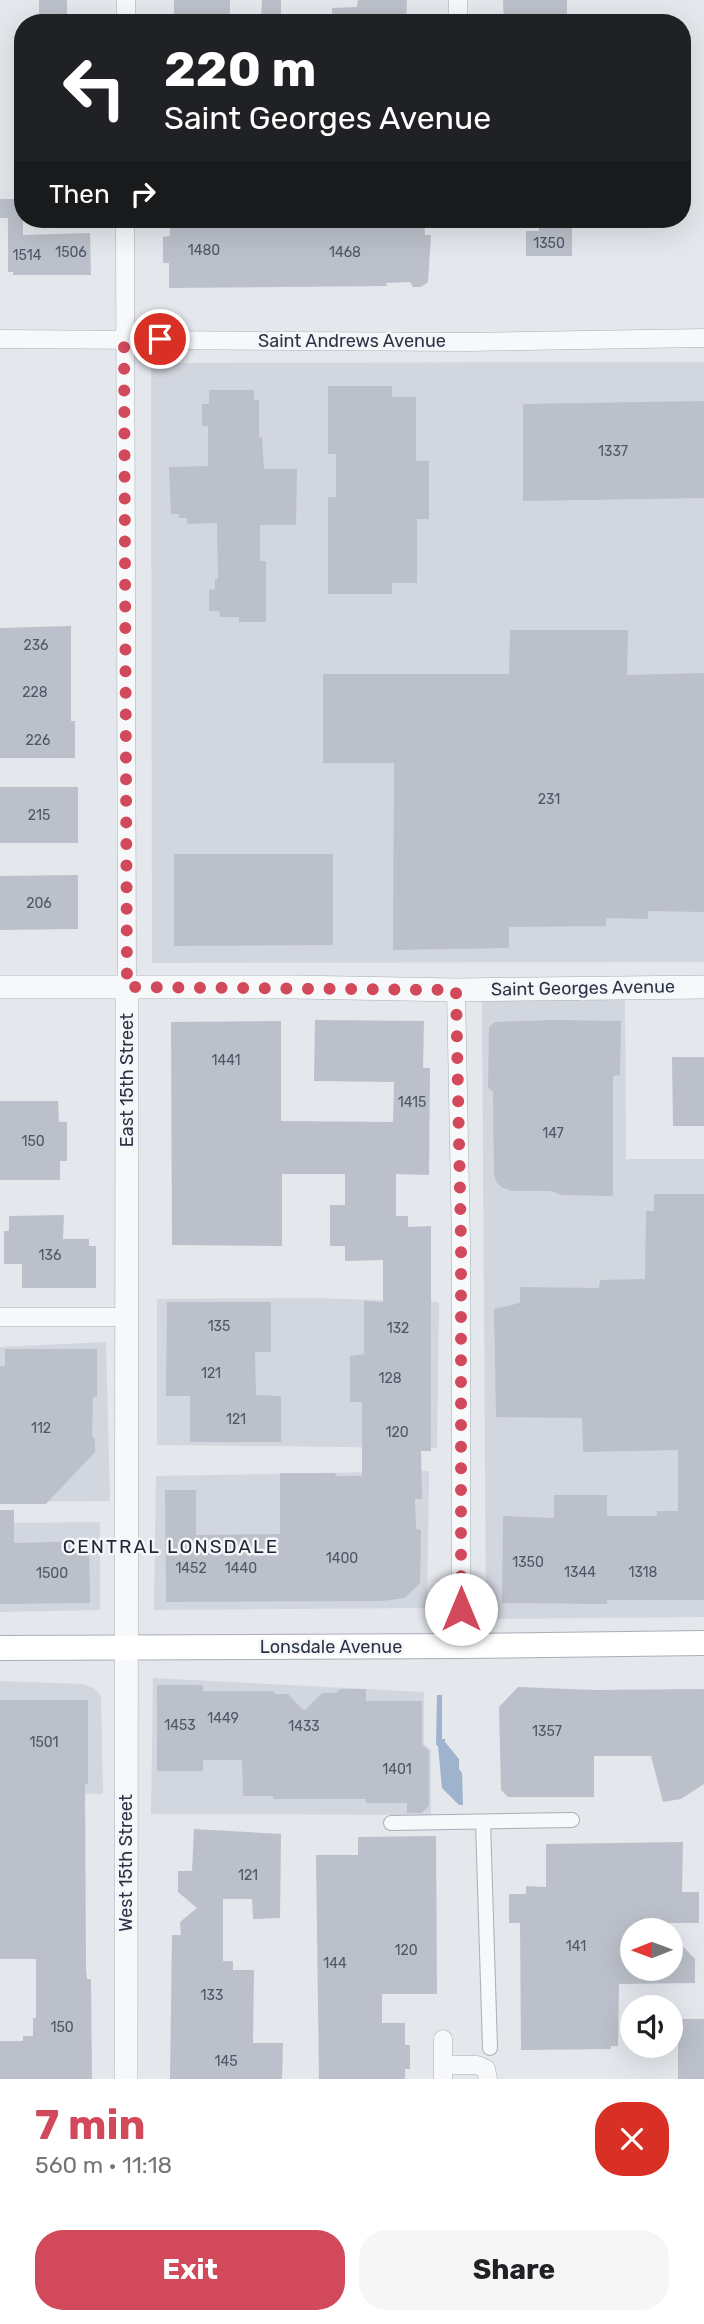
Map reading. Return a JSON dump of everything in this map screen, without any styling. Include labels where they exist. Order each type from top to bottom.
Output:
[{"type":"main road","name":"Lonsdale Avenue","points":[[0,1648],[704,1643]]},
{"type":"street","name":"East 15th Street","points":[[125,228],[125,1317],[128,1647]]},
{"type":"street","name":"Saint Andrews Avenue","points":[[0,339],[477,342],[704,338]]},
{"type":"street","name":"Saint Georges Avenue","points":[[0,987],[456,990],[704,987]]},
{"type":"street","points":[[456,990],[461,1243],[461,1646]]},
{"type":"street","points":[[0,1317],[125,1317]]},
{"type":"street","name":"West 15th Street","points":[[127,2079],[128,1647]]},
{"type":"street","points":[[391,1823],[572,1820]]},
{"type":"street","points":[[483,1822],[490,2048]]},
{"type":"street","points":[[443,2039],[443,2072],[477,2065],[486,2069],[488,2079]]},
{"type":"shaded area","points":[[704,362],[704,962],[152,963],[151,363]]},
{"type":"shaded area","points":[[625,998],[626,1159],[704,1159],[704,1617],[486,1619],[482,1000]]},
{"type":"shaded area","points":[[314,1298],[439,1302],[437,1448],[157,1445],[157,1299]]},
{"type":"shaded area","points":[[106,1342],[110,1501],[0,1502],[0,1347]]},
{"type":"shaded area","points":[[429,1471],[427,1608],[154,1610],[156,1476]]},
{"type":"shaded area","points":[[100,1522],[100,1610],[0,1612],[0,1523]]},
{"type":"shaded area","points":[[153,1678],[424,1692],[424,1744],[431,1750],[431,1815],[151,1814]]},
{"type":"shaded area","points":[[0,1681],[82,1684],[94,1688],[101,1696],[103,1794],[0,1793]]},
{"type":"water","points":[[437,1695],[442,1695],[442,1739],[445,1739],[459,1759],[463,1805],[459,1805],[442,1788],[436,1745]]},
{"type":"building","points":[[39,0],[67,0],[67,14],[39,14]]},
{"type":"building","points":[[174,0],[230,0],[230,14],[174,14]]},
{"type":"building","points":[[262,0],[281,0],[281,14],[261,14]]},
{"type":"building","points":[[358,0],[407,0],[406,14],[332,14],[332,8],[357,7]]},
{"type":"building","points":[[503,0],[567,0],[567,14],[504,14]]},
{"type":"building","points":[[0,199],[14,199],[14,228],[23,228],[23,235],[90,233],[91,275],[13,275],[13,272],[8,272],[8,218],[0,218]]},
{"type":"building","points":[[170,228],[425,228],[425,235],[431,235],[428,282],[421,287],[413,287],[410,282],[386,283],[387,286],[169,288],[169,263],[163,263],[163,237],[170,236]]},
{"type":"building","points":[[539,228],[572,228],[572,256],[526,256],[526,231],[539,231]]},
{"type":"building","points":[[328,386],[392,386],[392,397],[416,397],[416,461],[429,461],[429,519],[417,519],[417,583],[392,583],[392,594],[328,594],[328,497],[336,497],[336,454],[328,454]]},
{"type":"building","points":[[209,390],[254,390],[254,400],[259,400],[259,437],[262,437],[264,469],[297,469],[296,525],[260,525],[260,561],[266,561],[266,622],[239,622],[239,617],[220,617],[219,611],[209,611],[209,590],[215,589],[215,579],[218,579],[217,523],[187,524],[187,518],[171,514],[169,467],[208,466],[208,426],[202,426],[202,404],[209,404]]},
{"type":"building","points":[[704,401],[704,498],[523,501],[523,404]]},
{"type":"building","points":[[71,626],[71,721],[75,721],[75,758],[0,758],[0,628]]},
{"type":"building","points":[[510,630],[628,630],[627,675],[704,673],[704,912],[648,911],[648,919],[606,918],[606,926],[509,927],[509,948],[393,950],[394,763],[323,763],[323,674],[509,674]]},
{"type":"building","points":[[0,787],[78,787],[78,843],[0,843]]},
{"type":"building","points":[[174,854],[333,854],[333,945],[174,946]]},
{"type":"building","points":[[78,875],[78,929],[0,930],[0,876]]},
{"type":"building","points":[[315,1020],[424,1021],[423,1068],[430,1068],[429,1175],[396,1174],[396,1216],[408,1216],[408,1227],[431,1226],[431,1451],[421,1451],[422,1499],[415,1499],[416,1529],[421,1530],[420,1583],[405,1598],[382,1601],[166,1602],[165,1490],[196,1490],[196,1535],[280,1534],[280,1473],[362,1476],[362,1402],[350,1402],[350,1356],[364,1354],[364,1301],[383,1302],[383,1260],[345,1261],[345,1246],[330,1246],[330,1205],[345,1205],[345,1174],[282,1174],[282,1246],[172,1245],[171,1022],[281,1021],[281,1121],[393,1122],[394,1082],[314,1081]]},
{"type":"building","points":[[621,1021],[620,1075],[613,1076],[613,1196],[512,1191],[497,1183],[494,1175],[493,1092],[488,1087],[489,1027],[495,1022]]},
{"type":"building","points":[[672,1057],[704,1057],[704,1126],[673,1126]]},
{"type":"building","points":[[0,1101],[58,1101],[59,1122],[67,1122],[67,1161],[60,1161],[60,1180],[0,1180]]},
{"type":"building","points":[[654,1194],[704,1194],[704,1600],[607,1600],[607,1604],[502,1603],[503,1516],[554,1518],[554,1495],[607,1495],[607,1516],[657,1516],[657,1511],[678,1511],[678,1450],[583,1452],[582,1418],[496,1417],[494,1309],[520,1303],[520,1287],[599,1288],[600,1280],[645,1279],[646,1211],[654,1211]]},
{"type":"building","points":[[64,1215],[63,1239],[89,1239],[89,1246],[96,1246],[96,1288],[22,1288],[22,1264],[4,1264],[4,1231],[9,1231],[9,1216]]},
{"type":"building","points":[[167,1302],[271,1302],[271,1352],[255,1352],[256,1395],[281,1396],[281,1442],[190,1442],[190,1396],[166,1396]]},
{"type":"building","points":[[5,1349],[97,1349],[97,1397],[93,1397],[92,1436],[95,1439],[95,1452],[46,1504],[0,1504],[0,1366],[5,1366]]},
{"type":"building","points":[[0,1510],[14,1510],[14,1543],[89,1541],[90,1603],[0,1604]]},
{"type":"building","points":[[157,1685],[203,1685],[203,1691],[273,1691],[275,1694],[288,1694],[304,1711],[322,1693],[336,1693],[340,1689],[366,1689],[366,1701],[422,1701],[422,1744],[429,1751],[429,1806],[422,1813],[407,1813],[407,1803],[366,1803],[366,1799],[273,1799],[273,1796],[243,1796],[242,1760],[203,1760],[203,1771],[157,1771]]},
{"type":"building","points":[[518,1687],[594,1690],[704,1689],[704,1784],[681,1799],[663,1802],[651,1756],[594,1756],[594,1797],[508,1797],[501,1790],[499,1707]]},
{"type":"building","points":[[0,1700],[88,1700],[88,1784],[85,1784],[86,1969],[87,1979],[91,1979],[92,2079],[0,2079],[0,2041],[23,2041],[23,2036],[33,2036],[33,2018],[36,2018],[36,1959],[0,1959]]},
{"type":"building","points":[[194,1829],[281,1834],[280,1918],[253,1919],[252,1899],[223,1899],[223,1961],[233,1961],[233,1970],[254,1970],[253,2043],[283,2043],[282,2079],[170,2079],[172,1935],[181,1935],[180,1922],[197,1908],[178,1892],[178,1871],[192,1871]]},
{"type":"building","points":[[436,1836],[437,1994],[382,1994],[382,2023],[405,2023],[405,2045],[410,2045],[410,2069],[405,2069],[405,2079],[319,2079],[316,1855],[358,1855],[358,1837]]},
{"type":"building","points":[[683,1842],[682,1892],[699,1892],[699,1923],[683,1923],[683,1918],[620,1918],[620,1981],[683,1981],[683,1947],[695,1959],[695,1983],[619,1984],[618,2046],[611,2046],[611,2049],[521,2050],[520,1923],[509,1923],[509,1894],[526,1894],[526,1886],[546,1887],[546,1844]]},
{"type":"building","points":[[683,2019],[704,2019],[704,2079],[678,2079],[678,2058],[683,2058]]},
{"type":"district","name":"CENTRAL LONSDALE","points":[[171,1546]]},
{"type":"route","points":[[160,339],[124,340],[127,987],[456,990],[461,1243],[461,1609]]}]
